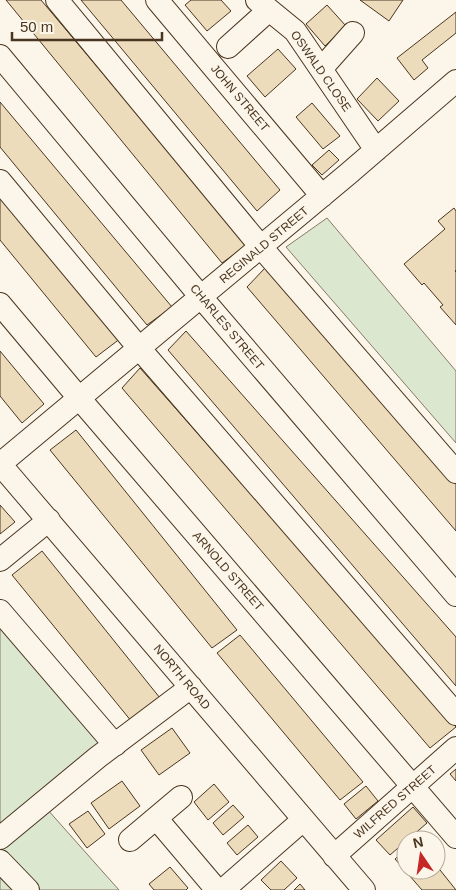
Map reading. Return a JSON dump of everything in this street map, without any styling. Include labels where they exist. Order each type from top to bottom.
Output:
[{"type":"street","points":[[57,0],[260,247],[456,472]]},
{"type":"street","name":"JOHN STREET","points":[[157,0],[322,196]]},
{"type":"street","points":[[228,47],[263,5]]},
{"type":"street","name":"OSWALD CLOSE","points":[[263,5],[294,31],[376,150]]},
{"type":"street","points":[[321,70],[353,33]]},
{"type":"street","name":"CHARLES STREET","points":[[0,56],[201,297],[456,595]]},
{"type":"street","name":"REGINALD STREET","points":[[0,464],[322,196],[456,81]]},
{"type":"street","points":[[0,180],[139,348],[456,714]]},
{"type":"street","name":"ARNOLD STREET","points":[[0,304],[456,837]]},
{"type":"street","name":"NORTH ROAD","points":[[0,464],[364,890]]},
{"type":"street","points":[[0,560],[49,520]]},
{"type":"street","points":[[0,611],[115,745]]},
{"type":"street","points":[[0,838],[115,745],[191,687]]},
{"type":"street","name":"WILFRED STREET","points":[[334,856],[456,748]]},
{"type":"street","points":[[130,840],[181,797]]},
{"type":"street","points":[[156,818],[217,890]]},
{"type":"street","points":[[223,890],[303,820]]},
{"type":"street","points":[[0,861],[28,890]]},
{"type":"green space","points":[[327,218],[456,371],[456,443],[286,247]]},
{"type":"green space","points":[[0,627],[117,755],[47,809],[119,890],[0,890]]},
{"type":"building","points":[[6,0],[41,0],[247,245],[222,263]]},
{"type":"building","points":[[81,0],[121,0],[280,190],[257,211]]},
{"type":"building","points":[[191,0],[221,0],[231,11],[207,31],[185,5]]},
{"type":"building","points":[[360,0],[403,0],[389,21]]},
{"type":"building","points":[[327,5],[346,26],[325,46],[306,24]]},
{"type":"building","points":[[456,12],[456,33],[422,60],[428,68],[414,80],[397,58]]},
{"type":"building","points":[[278,49],[296,69],[265,97],[247,76]]},
{"type":"building","points":[[377,78],[399,101],[378,121],[357,99]]},
{"type":"building","points":[[0,102],[172,307],[147,325],[0,147]]},
{"type":"building","points":[[312,103],[340,136],[323,149],[296,117]]},
{"type":"building","points":[[329,150],[339,160],[322,175],[312,165]]},
{"type":"building","points":[[0,194],[121,338],[96,357],[0,240]]},
{"type":"building","points":[[454,208],[456,211],[456,325],[440,307],[443,305],[404,264],[445,229],[438,221]]},
{"type":"building","points":[[265,268],[456,484],[456,531],[247,287]]},
{"type":"building","points":[[186,331],[456,637],[456,686],[168,350]]},
{"type":"building","points":[[0,351],[44,404],[22,423],[0,396]]},
{"type":"building","points":[[140,368],[456,727],[430,748],[122,388]]},
{"type":"building","points":[[76,430],[237,630],[212,648],[50,450]]},
{"type":"building","points":[[0,505],[15,522],[0,534]]},
{"type":"building","points":[[42,551],[160,698],[132,722],[12,575]]},
{"type":"building","points":[[240,635],[363,782],[340,800],[217,653]]},
{"type":"building","points":[[172,728],[190,753],[159,775],[141,750]]},
{"type":"building","points":[[456,769],[456,781],[450,774]]},
{"type":"building","points":[[122,781],[140,806],[109,829],[91,803]]},
{"type":"building","points":[[214,784],[229,802],[208,820],[194,802]]},
{"type":"building","points":[[366,786],[378,801],[356,819],[344,804]]},
{"type":"building","points":[[233,805],[244,817],[223,835],[213,823]]},
{"type":"building","points":[[413,807],[427,823],[419,830],[396,830],[396,850],[390,855],[376,840]]},
{"type":"building","points":[[88,811],[105,834],[87,848],[69,824]]},
{"type":"building","points":[[248,825],[258,837],[237,855],[227,843]]},
{"type":"building","points":[[281,861],[297,878],[284,890],[271,890],[261,880]]},
{"type":"building","points":[[170,867],[188,888],[186,890],[154,890],[149,884]]},
{"type":"building","points":[[446,878],[456,890],[422,890],[413,880],[446,880]]},
{"type":"building","points":[[300,884],[305,890],[294,890]]}]
